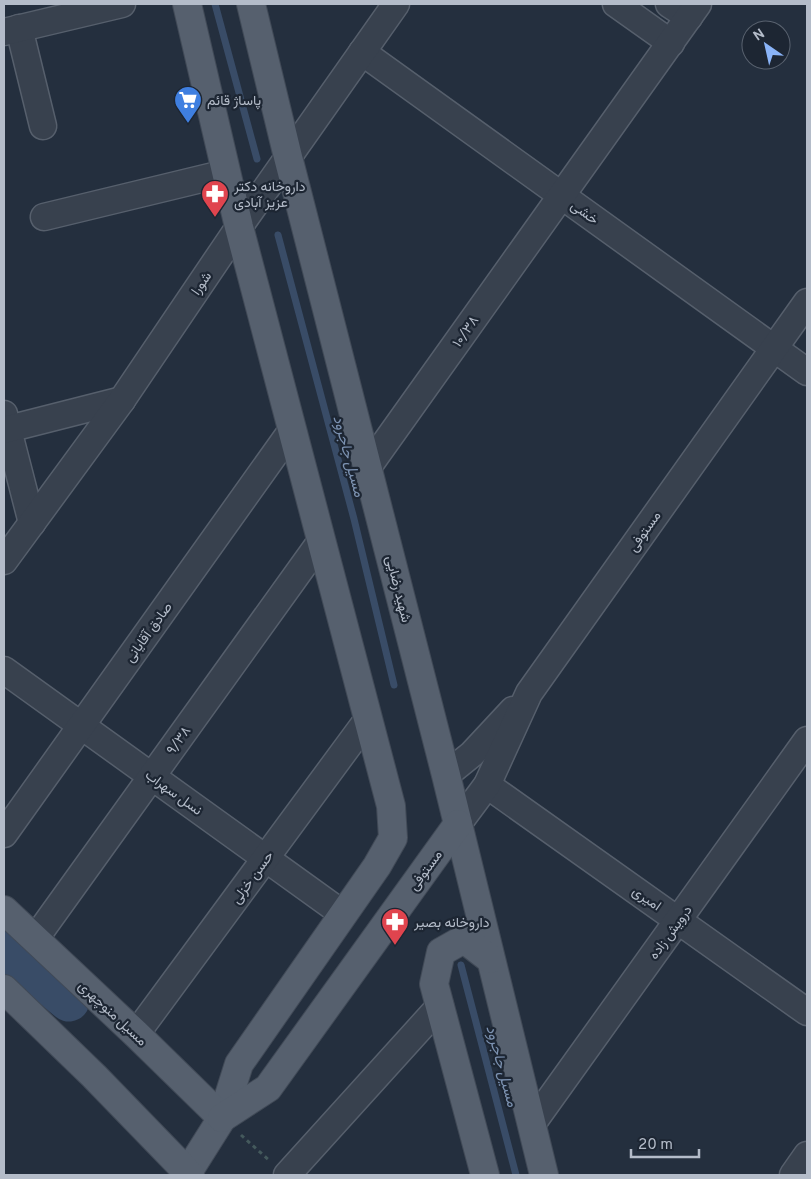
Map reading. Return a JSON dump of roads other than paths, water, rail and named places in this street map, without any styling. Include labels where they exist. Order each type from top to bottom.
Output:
[{"type":"main road","points":[[4,989],[94,1076],[188,1174],[222,1118],[238,1064],[377,866],[393,838],[391,806],[238,227],[187,4]]},
{"type":"main road","name":"شهید رضایی","points":[[251,4],[288,157],[446,775],[544,1175]]},
{"type":"main road","name":"مستوفی","points":[[222,1118],[268,1088],[458,824]]},
{"type":"main road","name":"مسیل منوچهری","points":[[4,910],[222,1118]]},
{"type":"main road","points":[[486,1175],[434,984],[441,952],[464,939],[490,959]]},
{"type":"street","points":[[44,126],[11,30],[122,4]]},
{"type":"street","name":"شورا","points":[[4,561],[122,400],[238,227],[396,4]]},
{"type":"street","points":[[616,4],[671,43]]},
{"type":"street","name":"۱۰/۳۸","points":[[368,467],[671,43],[685,8]]},
{"type":"street","name":"خشی","points":[[362,52],[807,372]]},
{"type":"street","points":[[44,217],[226,173]]},
{"type":"street","name":"مستوفی","points":[[458,824],[487,784],[529,693],[807,302]]},
{"type":"street","points":[[32,523],[5,424],[122,400]]},
{"type":"street","name":"صادق آقایانی","points":[[4,834],[292,430]]},
{"type":"street","name":"۹/۳۸","points":[[35,939],[322,541]]},
{"type":"street","name":"نسل سهراب","points":[[4,670],[344,914]]},
{"type":"street","points":[[446,775],[472,754],[529,693]]},
{"type":"street","name":"حسن خزلی","points":[[136,1034],[368,719]]},
{"type":"street","name":"درویش زاده","points":[[532,1124],[807,740]]},
{"type":"street","name":"امیری","points":[[487,784],[807,1012]]},
{"type":"street","points":[[279,1169],[440,1006]]},
{"type":"street","points":[[793,1175],[807,1155]]},
{"type":"waterway","name":"مسیل جاجرود","points":[[215,4],[257,159]]},
{"type":"waterway","name":"مسیل جاجرود","points":[[278,235],[354,519],[394,685]]},
{"type":"waterway","name":"مسیل منوچهری","points":[[4,948],[69,1001]]},
{"type":"waterway","name":"مسیل جاجرود","points":[[461,965],[516,1175]]},
{"type":"place","name":"پاساژ قائم","points":[[188,124]]},
{"type":"place","name":"داروخانه دکتر عزیز آبادی","points":[[215,218]]},
{"type":"place","name":"داروخانه بصیر","points":[[395,946]]}]
